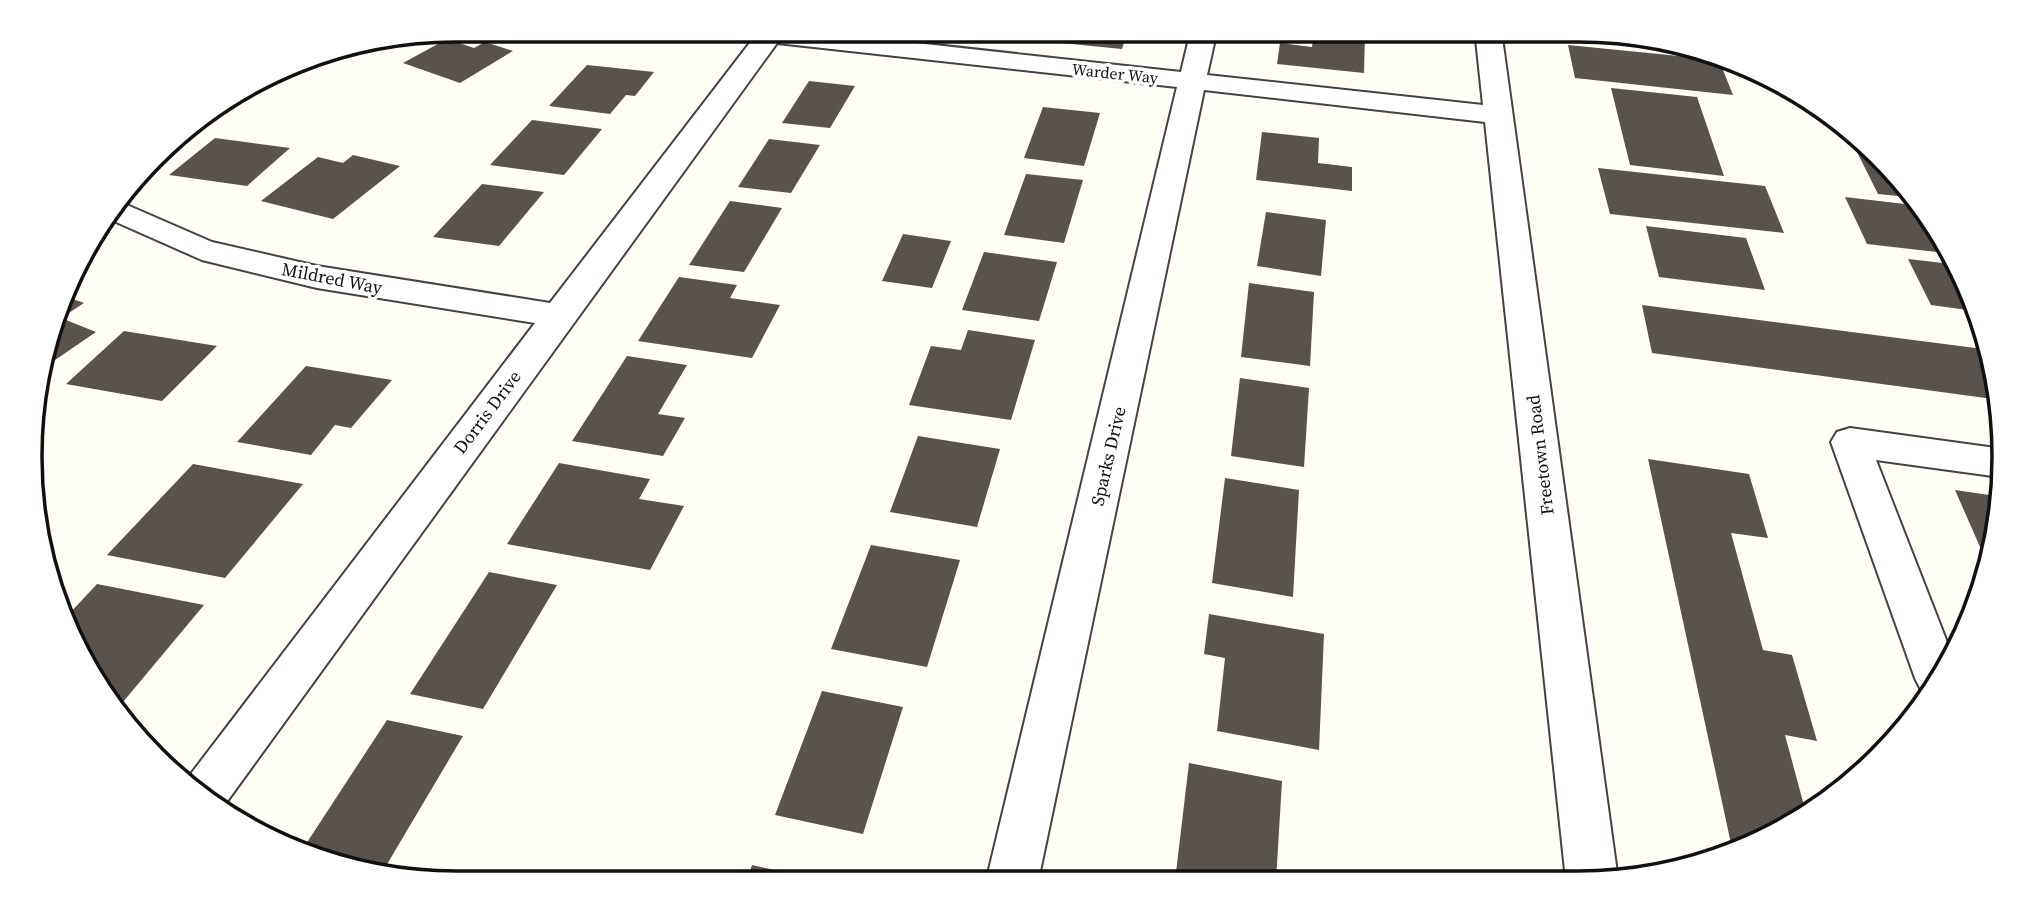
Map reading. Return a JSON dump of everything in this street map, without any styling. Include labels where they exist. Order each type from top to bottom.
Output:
[{"type":"street","name":"Dorris Drive","points":[[208,788],[764,42]]},
{"type":"street","name":"Warder Way","points":[[857,42],[1499,115]]},
{"type":"street","name":"Sparks Drive","points":[[1014,871],[1201,42]]},
{"type":"street","name":"Freetown Road","points":[[1490,42],[1591,871]]},
{"type":"street","name":"Mildred Way","points":[[121,213],[202,250],[317,277],[558,316]]},
{"type":"street","points":[[1934,667],[1850,442],[1992,461]]},
{"type":"building","points":[[456,42],[474,48],[485,42],[513,51],[460,83],[403,63],[440,43]]},
{"type":"building","points":[[1051,42],[1124,42],[1122,49]]},
{"type":"building","points":[[1313,42],[1365,42],[1364,73],[1277,64],[1280,43],[1312,47]]},
{"type":"building","points":[[1568,45],[1688,57],[1722,69],[1733,95],[1575,78]]},
{"type":"building","points":[[587,65],[654,72],[635,96],[626,95],[610,114],[549,106]]},
{"type":"building","points":[[809,81],[855,86],[830,128],[782,123]]},
{"type":"building","points":[[1611,88],[1697,97],[1724,176],[1630,165]]},
{"type":"building","points":[[1043,107],[1100,113],[1084,166],[1024,158]]},
{"type":"building","points":[[532,120],[602,129],[564,175],[490,165]]},
{"type":"building","points":[[1262,132],[1319,138],[1318,163],[1352,167],[1352,191],[1256,180]]},
{"type":"building","points":[[215,138],[290,148],[247,186],[169,175]]},
{"type":"building","points":[[769,139],[820,145],[791,193],[738,187]]},
{"type":"building","points":[[1856,149],[1900,196],[1878,194]]},
{"type":"building","points":[[353,155],[400,166],[333,219],[261,201],[318,157],[343,163]]},
{"type":"building","points":[[1598,168],[1765,186],[1784,233],[1610,214]]},
{"type":"building","points":[[1026,174],[1083,180],[1064,243],[1004,235]]},
{"type":"building","points":[[482,184],[544,192],[499,246],[433,237]]},
{"type":"building","points":[[1845,197],[1906,204],[1938,252],[1867,244]]},
{"type":"building","points":[[730,201],[782,208],[744,272],[689,265]]},
{"type":"building","points":[[1266,212],[1326,220],[1321,276],[1257,266]]},
{"type":"building","points":[[1646,226],[1746,238],[1765,290],[1659,277]]},
{"type":"building","points":[[903,234],[951,241],[932,288],[882,281]]},
{"type":"building","points":[[984,252],[1057,262],[1039,321],[962,310]]},
{"type":"building","points":[[1908,259],[1944,263],[1965,310],[1931,305]]},
{"type":"building","points":[[679,277],[737,285],[730,298],[780,305],[752,358],[638,341]]},
{"type":"building","points":[[1249,283],[1314,292],[1310,366],[1241,357]]},
{"type":"building","points":[[73,299],[84,303],[68,314]]},
{"type":"building","points":[[1642,305],[1978,348],[1987,398],[1652,353]]},
{"type":"building","points":[[65,320],[96,332],[53,361]]},
{"type":"building","points":[[968,330],[1035,340],[1011,420],[909,405],[931,346],[961,350]]},
{"type":"building","points":[[124,331],[217,346],[162,401],[66,384]]},
{"type":"building","points":[[627,356],[687,365],[658,414],[685,418],[663,456],[572,441]]},
{"type":"building","points":[[306,366],[392,380],[351,428],[335,425],[311,455],[237,442]]},
{"type":"building","points":[[1240,378],[1309,388],[1304,467],[1231,456]]},
{"type":"building","points":[[918,436],[1000,449],[977,527],[890,512]]},
{"type":"building","points":[[1648,459],[1749,474],[1768,538],[1731,533],[1763,650],[1792,655],[1817,741],[1785,735],[1804,804],[1761,828],[1730,841]]},
{"type":"building","points":[[559,463],[650,479],[639,499],[684,506],[650,570],[507,544]]},
{"type":"building","points":[[193,464],[303,484],[225,578],[107,555]]},
{"type":"building","points":[[1225,478],[1299,490],[1293,597],[1212,583]]},
{"type":"building","points":[[1955,490],[1990,495],[1981,550]]},
{"type":"building","points":[[871,545],[960,560],[927,667],[831,649]]},
{"type":"building","points":[[489,572],[557,585],[483,709],[410,694]]},
{"type":"building","points":[[97,584],[204,605],[123,702],[98,664],[72,611]]},
{"type":"building","points":[[1209,614],[1324,634],[1319,750],[1217,731],[1225,658],[1204,654]]},
{"type":"building","points":[[822,691],[903,707],[863,834],[775,815]]},
{"type":"building","points":[[387,720],[463,736],[387,865],[349,857],[307,843]]},
{"type":"building","points":[[1189,763],[1282,781],[1277,871],[1176,871]]},
{"type":"building","points":[[752,865],[779,871],[750,871]]}]
